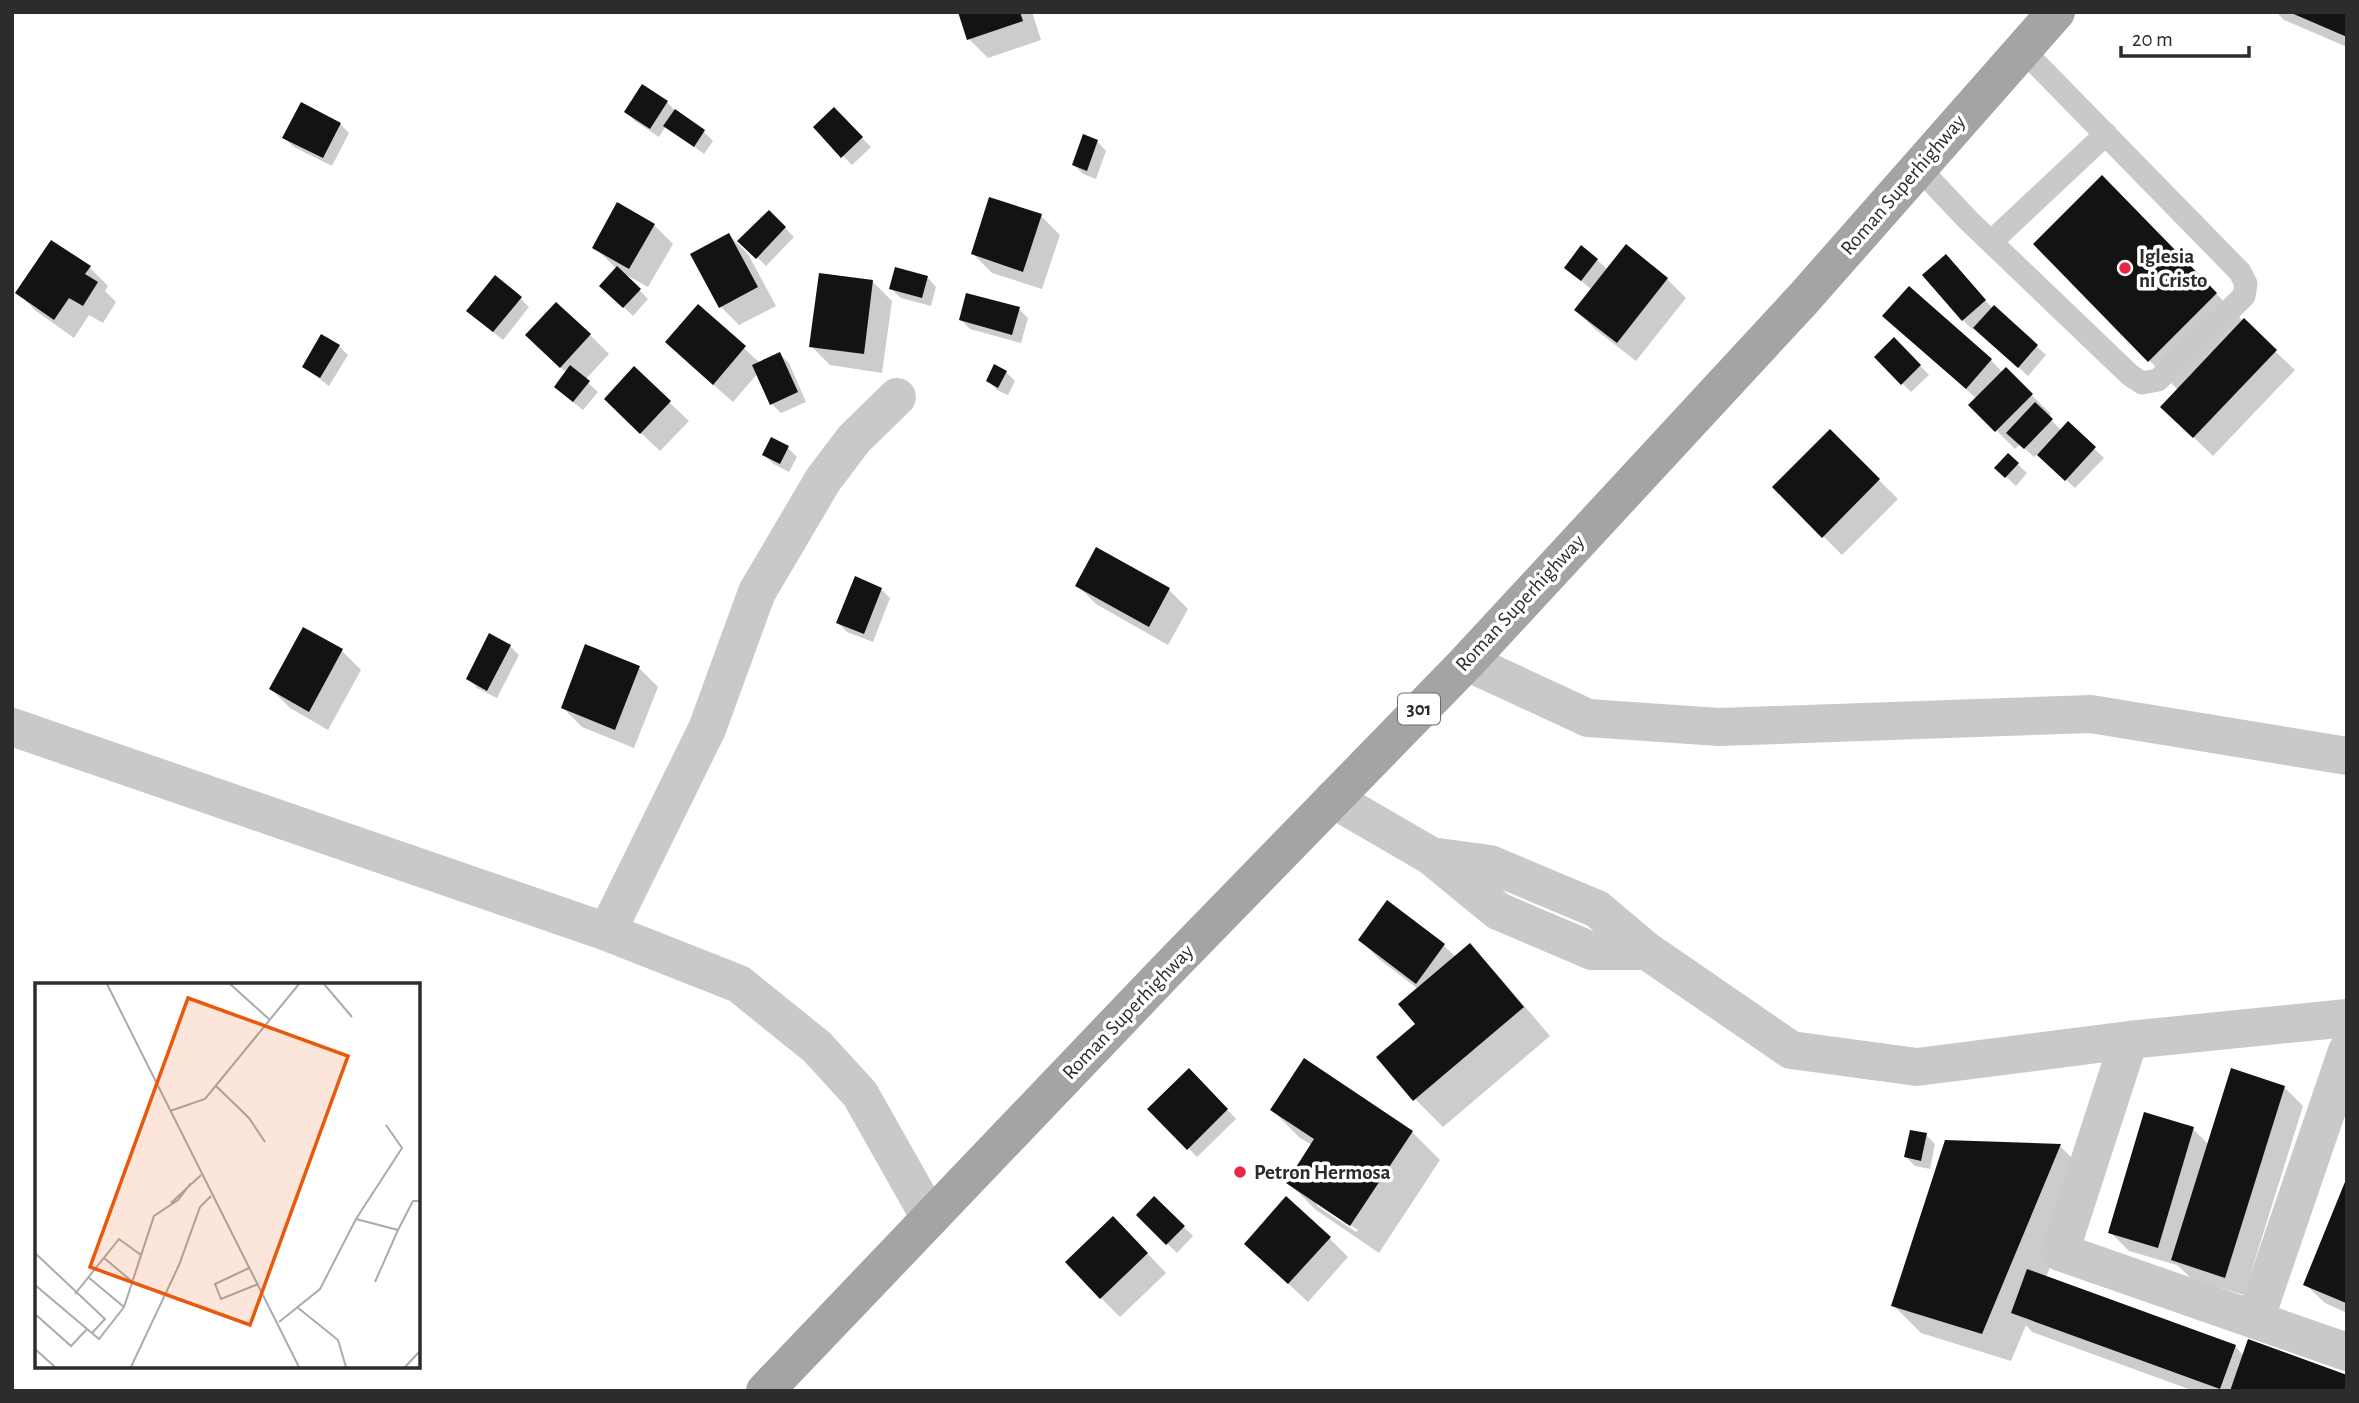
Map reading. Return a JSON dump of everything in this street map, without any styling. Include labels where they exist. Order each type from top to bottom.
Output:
[{"type":"main road","name":"Roman Superhighway","points":[[765,1391],[1466,662],[1804,298],[2056,12]]},
{"type":"street","points":[[607,932],[707,729],[757,592],[823,480],[854,439],[897,397]]},
{"type":"street","points":[[1466,662],[1588,718],[1720,727],[2091,714],[2347,756]]},
{"type":"street","points":[[12,727],[607,932],[739,984],[817,1046],[860,1094],[930,1218]]},
{"type":"street","points":[[1333,799],[1431,856],[1490,864],[1597,909],[1647,951],[1791,1050],[1917,1068],[2129,1040],[2347,1018]]},
{"type":"street","points":[[2129,1040],[2060,1252],[2347,1352]]},
{"type":"street","points":[[2255,1320],[2347,1051]]},
{"type":"lane","points":[[1919,168],[1991,242],[2130,375],[2142,383],[2158,380],[2244,296],[2245,284],[2240,272],[2023,50]]},
{"type":"lane","points":[[1991,242],[2106,134]]},
{"type":"building","points":[[958,12],[1020,12],[1023,21],[967,40]]},
{"type":"building","points":[[2289,12],[2347,12],[2347,37]]},
{"type":"building","points":[[642,84],[668,101],[650,129],[624,112]]},
{"type":"building","points":[[301,102],[341,123],[323,158],[282,138]]},
{"type":"building","points":[[834,107],[863,137],[841,158],[813,127]]},
{"type":"building","points":[[675,109],[705,130],[694,147],[663,126]]},
{"type":"building","points":[[1083,134],[1098,140],[1087,171],[1072,165]]},
{"type":"building","name":"Iglesia ni Cristo","points":[[2102,175],[2217,293],[2148,362],[2033,244]]},
{"type":"building","points":[[989,197],[1042,214],[1023,272],[971,254]]},
{"type":"building","points":[[617,202],[655,224],[629,269],[592,248]]},
{"type":"building","points":[[769,210],[786,227],[756,259],[737,241]]},
{"type":"building","points":[[729,233],[758,287],[719,308],[690,254]]},
{"type":"building","points":[[51,240],[91,266],[85,274],[98,282],[83,306],[69,298],[54,320],[15,293]]},
{"type":"building","points":[[1626,244],[1668,278],[1617,343],[1574,310]]},
{"type":"building","points":[[1581,245],[1598,259],[1581,281],[1564,268]]},
{"type":"building","points":[[1946,254],[1986,300],[1962,321],[1922,275]]},
{"type":"building","points":[[617,266],[641,289],[623,308],[599,286]]},
{"type":"building","points":[[895,267],[928,276],[922,298],[889,289]]},
{"type":"building","points":[[819,273],[873,280],[864,354],[809,347]]},
{"type":"building","points":[[495,275],[522,297],[493,332],[466,311]]},
{"type":"building","points":[[1909,286],[1992,359],[1966,389],[1882,316]]},
{"type":"building","points":[[966,293],[1020,307],[1012,335],[959,320]]},
{"type":"building","points":[[556,302],[591,334],[560,368],[525,335]]},
{"type":"building","points":[[698,304],[746,346],[713,385],[665,342]]},
{"type":"building","points":[[1994,305],[2038,345],[2018,368],[1973,328]]},
{"type":"building","points":[[2244,318],[2277,350],[2193,438],[2160,407]]},
{"type":"building","points":[[321,334],[340,345],[320,378],[302,367]]},
{"type":"building","points":[[1894,337],[1921,365],[1901,385],[1874,357]]},
{"type":"building","points":[[780,352],[798,392],[770,405],[752,365]]},
{"type":"building","points":[[994,364],[1007,371],[998,388],[986,381]]},
{"type":"building","points":[[570,365],[590,381],[573,402],[554,387]]},
{"type":"building","points":[[634,366],[671,401],[640,434],[604,399]]},
{"type":"building","points":[[2006,367],[2033,394],[1995,432],[1968,405]]},
{"type":"building","points":[[2035,402],[2053,419],[2024,449],[2006,433]]},
{"type":"building","points":[[2068,421],[2096,447],[2065,481],[2037,455]]},
{"type":"building","points":[[1830,429],[1880,479],[1822,538],[1772,487]]},
{"type":"building","points":[[771,437],[789,446],[780,464],[762,455]]},
{"type":"building","points":[[2008,453],[2019,463],[2005,478],[1994,468]]},
{"type":"building","points":[[1096,547],[1170,588],[1149,627],[1075,586]]},
{"type":"building","points":[[855,576],[882,588],[864,634],[836,623]]},
{"type":"building","points":[[303,627],[343,649],[309,712],[269,689]]},
{"type":"building","points":[[489,633],[511,645],[487,691],[466,679]]},
{"type":"building","points":[[585,644],[640,666],[615,730],[561,708]]},
{"type":"building","points":[[1387,900],[1445,944],[1416,984],[1358,940]]},
{"type":"building","points":[[1470,943],[1524,1007],[1413,1101],[1376,1057],[1415,1024],[1398,1004]]},
{"type":"building","points":[[1304,1058],[1413,1131],[1350,1226],[1286,1183],[1314,1139],[1270,1110]]},
{"type":"building","points":[[1189,1068],[1228,1109],[1187,1150],[1147,1109]]},
{"type":"building","points":[[2231,1068],[2285,1086],[2225,1278],[2171,1260]]},
{"type":"building","points":[[2144,1112],[2194,1127],[2158,1248],[2108,1233]]},
{"type":"building","points":[[1910,1130],[1927,1133],[1921,1161],[1904,1157]]},
{"type":"building","points":[[1945,1140],[2061,1144],[1982,1334],[1891,1306]]},
{"type":"building","points":[[2347,1177],[2347,1300],[2346,1303],[2303,1285]]},
{"type":"building","points":[[1154,1196],[1185,1226],[1166,1245],[1136,1215]]},
{"type":"building","points":[[1286,1196],[1331,1237],[1288,1284],[1244,1244]]},
{"type":"building","points":[[1113,1216],[1148,1253],[1100,1299],[1065,1262]]},
{"type":"building","points":[[2027,1269],[2236,1345],[2220,1389],[2011,1313]]},
{"type":"building","points":[[2248,1339],[2347,1375],[2347,1391],[2230,1391]]},
{"type":"place","name":"Iglesia ni Cristo","points":[[2125,268]]},
{"type":"place","name":"Petron Hermosa","points":[[1240,1172]]}]
